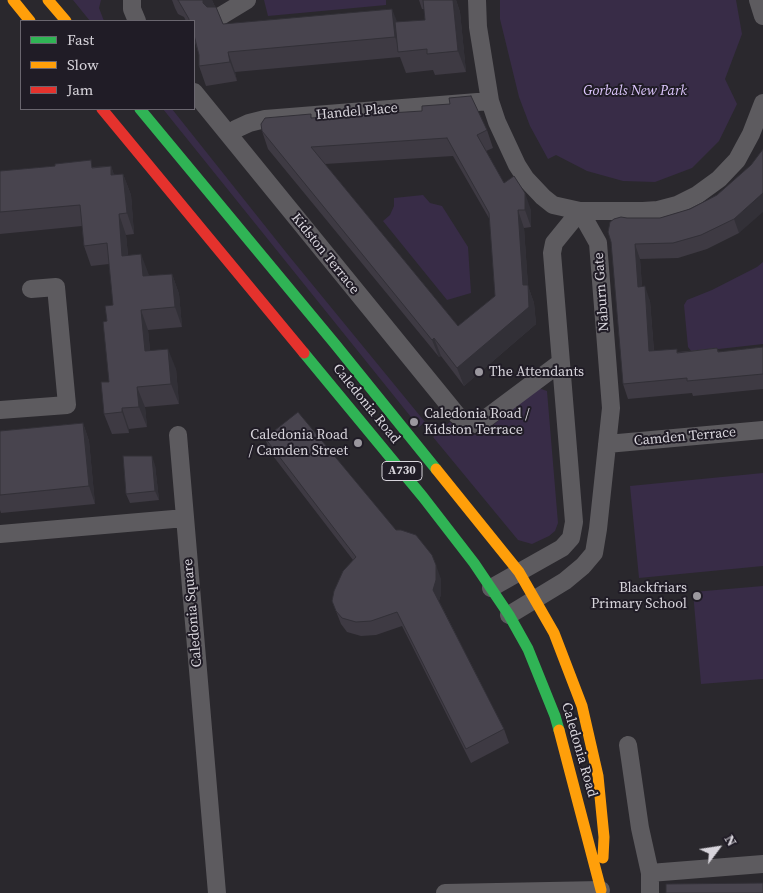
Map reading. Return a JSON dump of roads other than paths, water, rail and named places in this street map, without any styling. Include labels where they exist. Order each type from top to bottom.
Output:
[{"type":"main road","points":[[13,0],[29,20]]},
{"type":"main road","points":[[48,0],[65,20]]},
{"type":"main road","name":"Caledonia Road","points":[[103,110],[423,497],[474,563],[509,615],[528,649],[555,716],[601,892]]},
{"type":"main road","name":"Caledonia Road","points":[[141,110],[323,330],[519,572],[536,599],[554,633],[582,706],[598,776],[604,837],[601,892]]},
{"type":"street","points":[[132,0],[132,9],[136,20]]},
{"type":"street","points":[[219,18],[247,0]]},
{"type":"street","points":[[477,0],[478,27],[490,101],[509,149],[526,179],[553,205],[580,211],[612,212],[658,210],[677,205],[697,195],[719,179],[737,160],[763,103]]},
{"type":"street","points":[[758,0],[763,16]]},
{"type":"street","name":"Kidston Terrace","points":[[195,93],[457,415],[466,422],[474,424],[481,422],[560,363]]},
{"type":"street","name":"Handel Place","points":[[229,135],[249,124],[265,119],[490,101]]},
{"type":"street","points":[[491,588],[562,548],[571,538],[574,522],[560,363],[553,248],[554,243],[580,211]]},
{"type":"street","name":"Naburn Gate","points":[[509,615],[577,571],[594,553],[611,408],[598,243],[580,211]]},
{"type":"street","points":[[0,410],[67,405],[56,287],[31,289]]},
{"type":"street","name":"Camden Terrace","points":[[607,444],[763,430]]},
{"type":"street","name":"Caledonia Square","points":[[178,435],[217,893]]},
{"type":"street","points":[[0,534],[185,518]]},
{"type":"street","points":[[628,745],[640,828],[650,873],[650,893]]},
{"type":"street","points":[[650,873],[763,864]]},
{"type":"street","points":[[445,893],[601,892]]},
{"type":"place","name":"The Attendants","points":[[479,372]]},
{"type":"place","name":"Caledonia Road / Kidston Terrace","points":[[414,422]]},
{"type":"place","name":"Caledonia Road / Camden Street","points":[[358,443]]},
{"type":"place","name":"Blackfriars Primary School","points":[[697,596]]},
{"type":"park label","name":"Gorbals New Park","points":[[635,91]]}]
